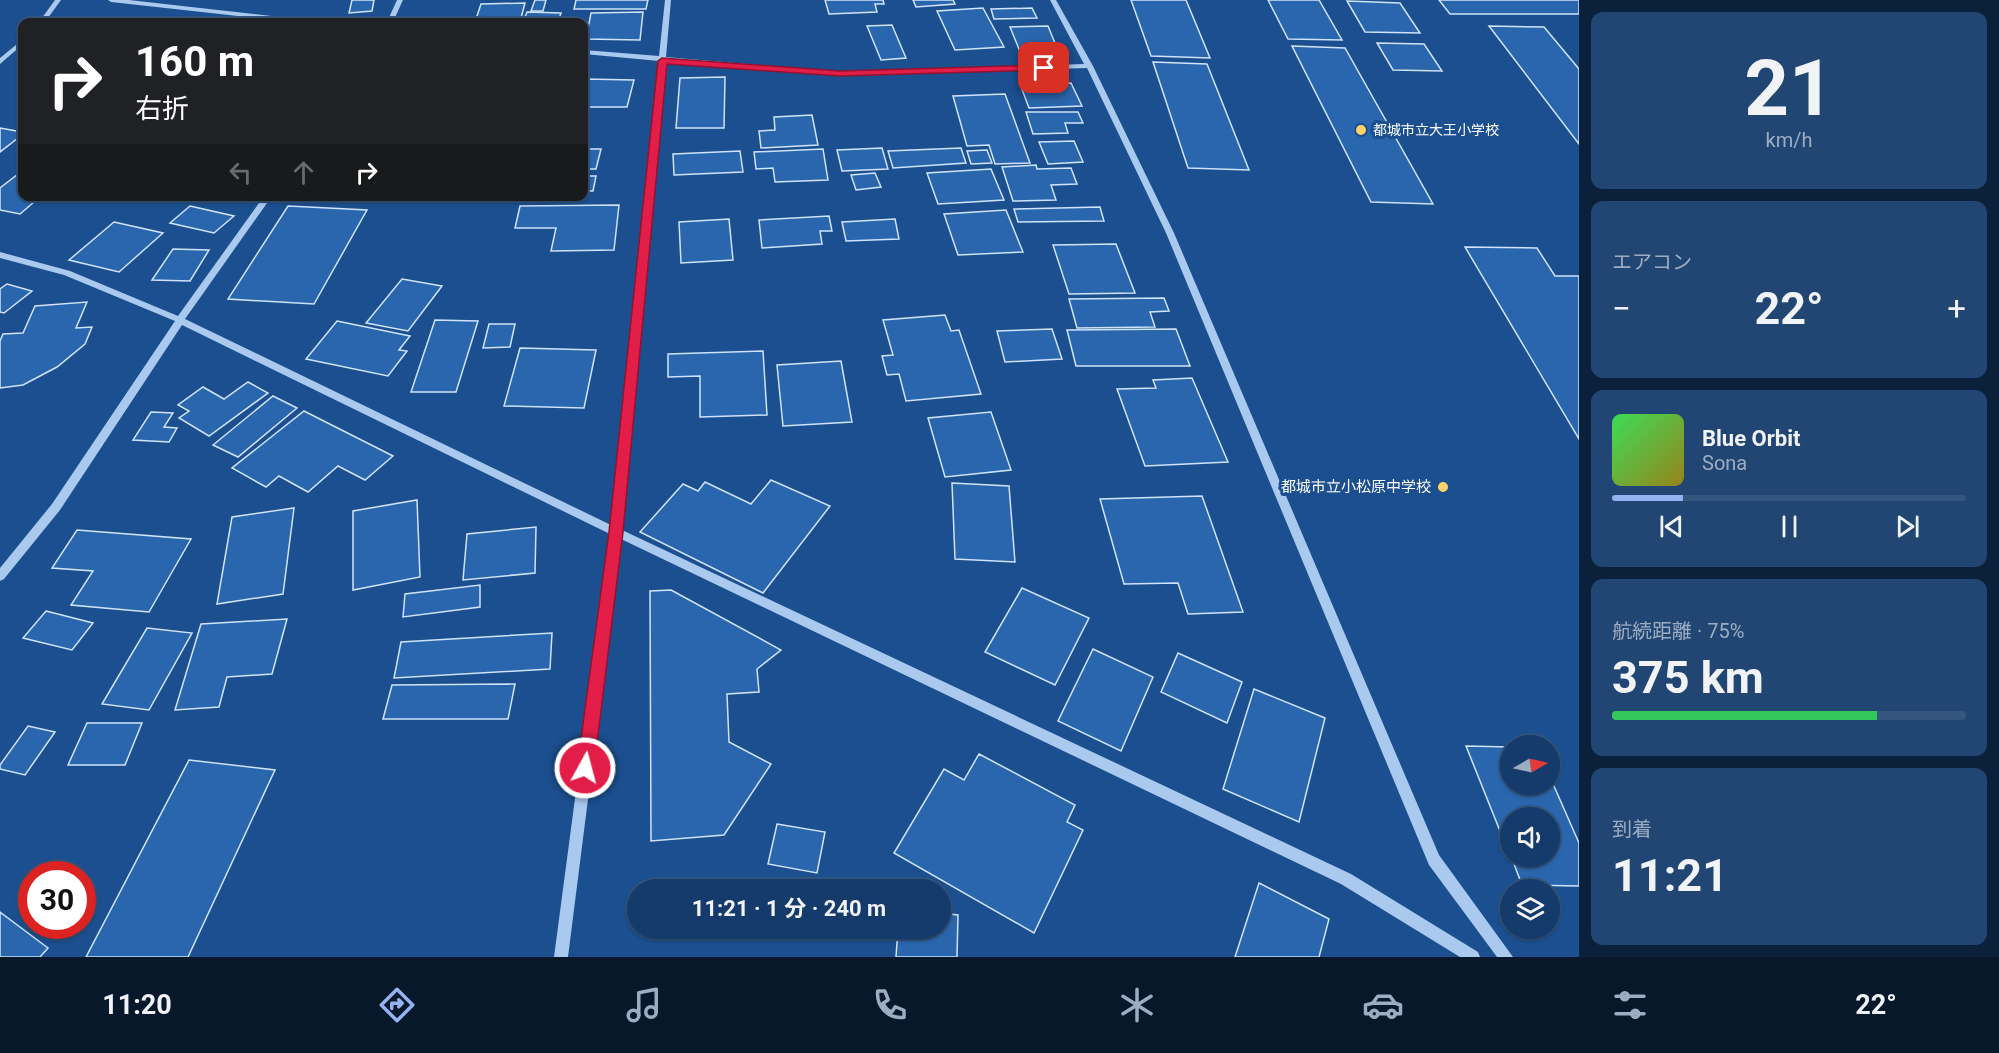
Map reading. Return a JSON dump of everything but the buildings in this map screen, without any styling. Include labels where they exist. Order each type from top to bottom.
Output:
[{"type":"street","points":[[45,18],[58,0]]},
{"type":"street","points":[[111,0],[271,18]]},
{"type":"street","points":[[392,18],[400,0]]},
{"type":"street","points":[[561,957],[616,532],[668,0]]},
{"type":"street","points":[[1053,0],[1089,66],[1170,233],[1434,860],[1506,957]]},
{"type":"street","points":[[0,62],[18,46]]},
{"type":"street","points":[[588,52],[662,61],[840,74],[1089,66]]},
{"type":"street","points":[[0,576],[56,507],[180,320],[264,201]]},
{"type":"street","points":[[0,255],[67,273],[180,320],[616,532],[1346,879],[1473,957]]},
{"type":"place","name":"都城市立大王小学校","points":[[1361,130]]},
{"type":"place","name":"都城市立小松原中学校","points":[[1443,487]]},
{"type":"route","points":[[585,768],[616,532],[662,61],[840,74],[1044,68]]}]
